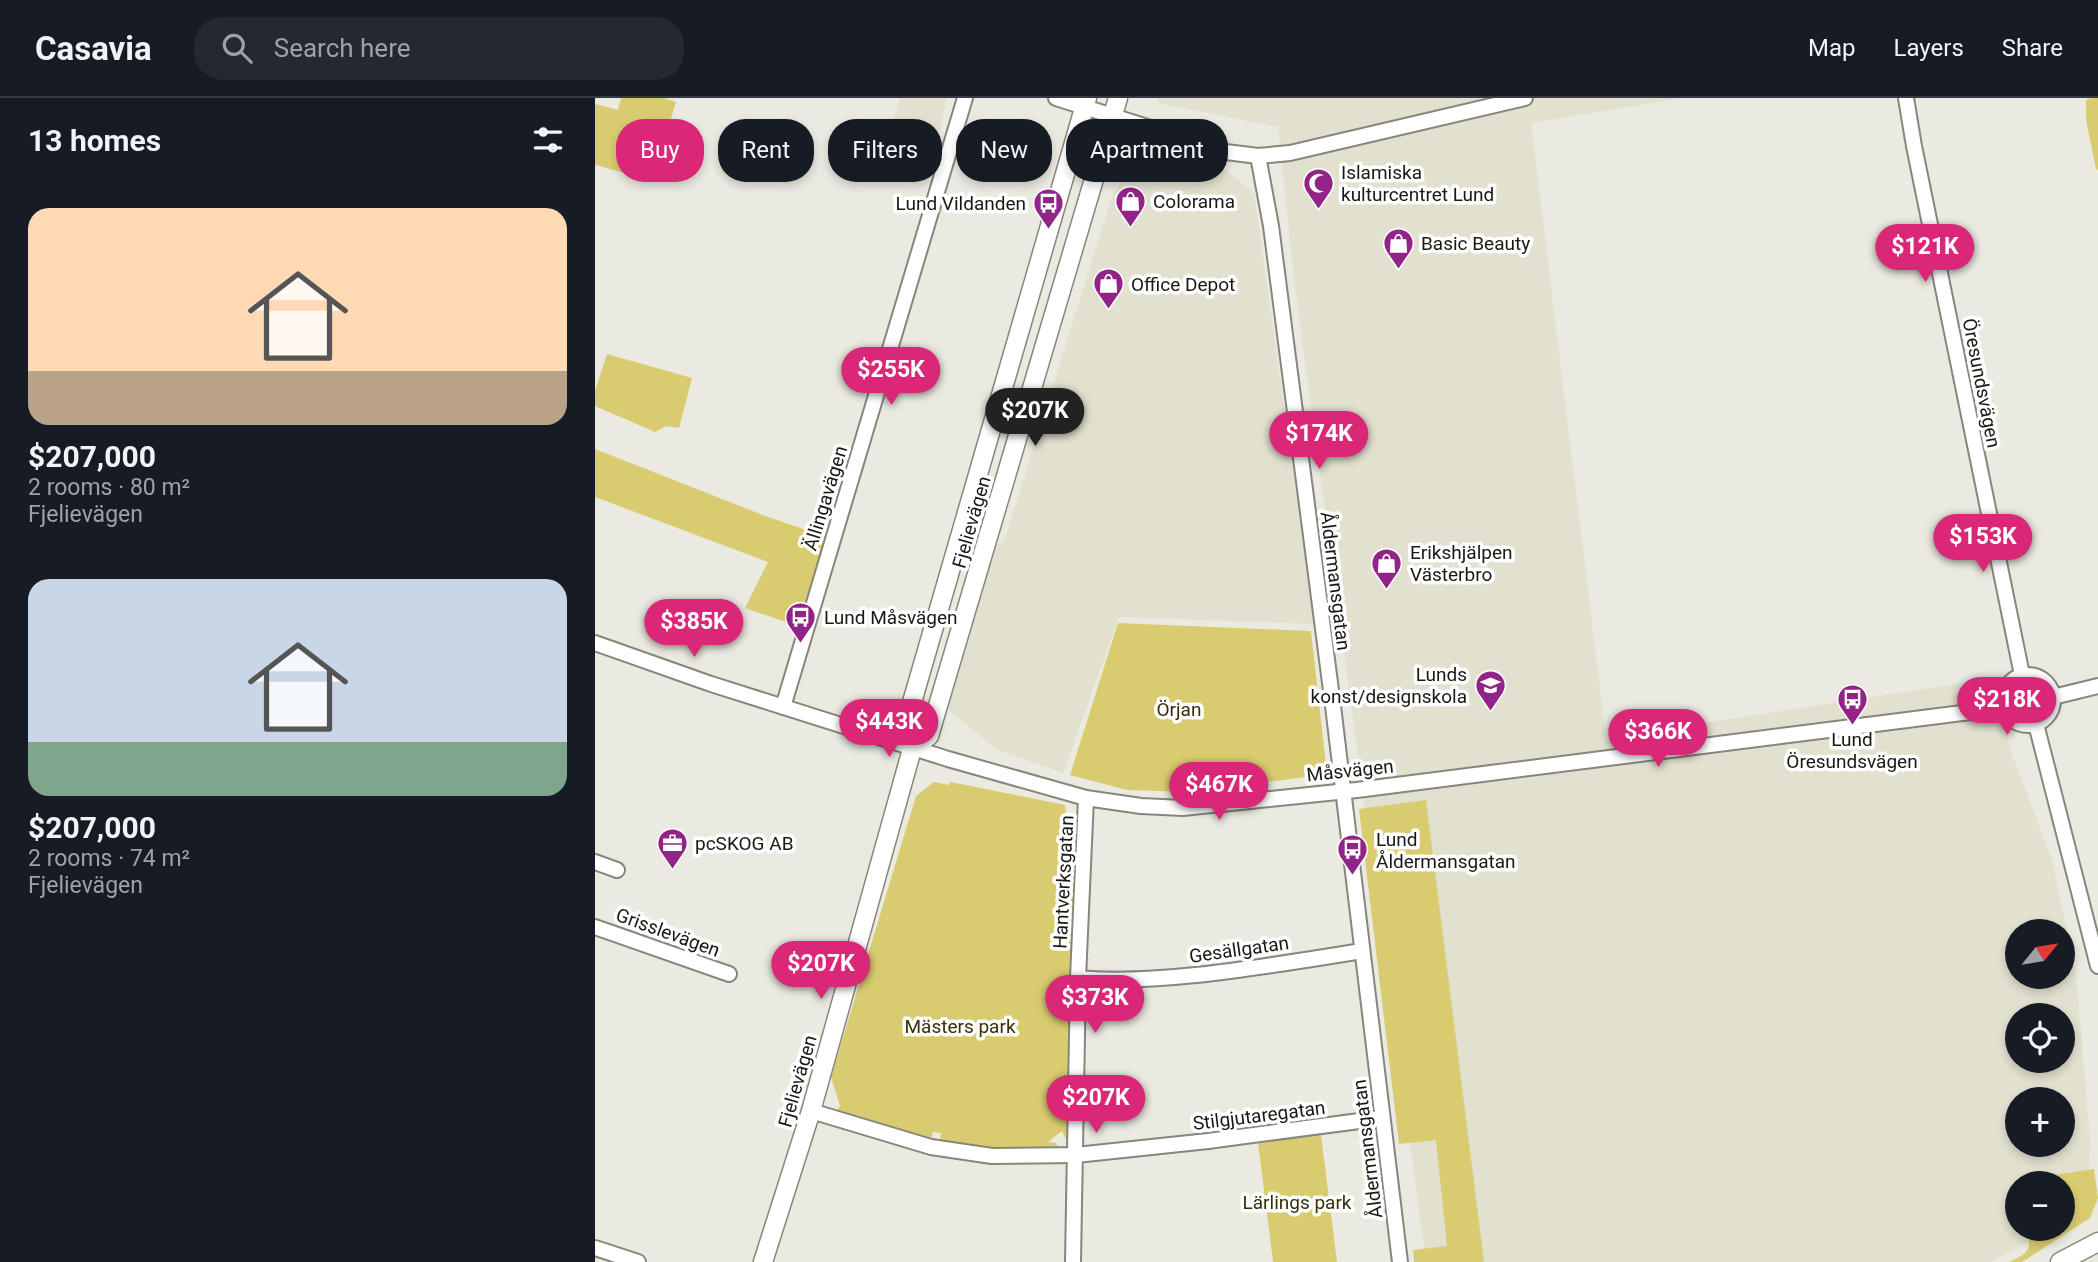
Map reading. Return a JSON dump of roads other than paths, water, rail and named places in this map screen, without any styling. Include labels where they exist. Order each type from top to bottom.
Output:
[{"type":"main road","name":"Fjelievägen","points":[[763,1262],[811,1111],[912,749],[906,723],[1086,102]]},
{"type":"main road","name":"Fjelievägen","points":[[912,749],[929,736],[1116,107]]},
{"type":"main road","points":[[2060,1262],[2098,1242]]},
{"type":"street","name":"Ällingavägen","points":[[783,707],[965,98]]},
{"type":"street","points":[[1056,98],[1116,107],[1226,152],[1258,156],[1290,153],[1524,98]]},
{"type":"street","name":"Öresundsvägen","points":[[1906,98],[2022,675]]},
{"type":"street","name":"Åldermansgatan","points":[[1258,156],[1271,226],[1400,1262]]},
{"type":"street","name":"Måsvägen","points":[[595,643],[912,749],[1086,798],[1141,806],[1183,808],[1342,791],[2003,706]]},
{"type":"street","points":[[2022,675],[2033,675],[2043,680],[2050,687],[2053,698],[2049,714],[2036,724],[2028,726],[2019,724],[2006,714],[2003,706],[2004,691],[2008,684],[2022,675]]},
{"type":"street","points":[[2053,698],[2098,686]]},
{"type":"street","points":[[2036,724],[2098,966]]},
{"type":"street","name":"Hantverksgatan","points":[[1073,1262],[1078,978],[1086,798]]},
{"type":"street","points":[[595,862],[617,870]]},
{"type":"street","name":"Grisslevägen","points":[[595,926],[729,974]]},
{"type":"street","name":"Gesällgatan","points":[[1078,978],[1159,979],[1242,970],[1362,951]]},
{"type":"street","name":"Stilgjutaregatan","points":[[811,1111],[931,1147],[992,1156],[1076,1155],[1383,1118]]},
{"type":"street","points":[[595,1248],[638,1262]]},
{"type":"place","name":"Islamiska kulturcentret Lund","points":[[1318,210]]},
{"type":"place","name":"Colorama","points":[[1130,228]]},
{"type":"place","name":"Lund Vildanden","points":[[1049,230]]},
{"type":"place","name":"Basic Beauty","points":[[1398,270]]},
{"type":"place","name":"Office Depot","points":[[1108,311]]},
{"type":"place","name":"Erikshjälpen Västerbro","points":[[1387,590]]},
{"type":"place","name":"Lund Måsvägen","points":[[801,644]]},
{"type":"place","name":"Lunds konst/designskola","points":[[1490,712]]},
{"type":"place","name":"Lund Öresundsvägen","points":[[1852,727]]},
{"type":"place","name":"pcSKOG AB","points":[[672,870]]},
{"type":"place","name":"Lund Åldermansgatan","points":[[1353,877]]},
{"type":"park label","name":"Örjan","points":[[1179,709]]},
{"type":"park label","name":"Mästers park","points":[[960,1026]]},
{"type":"park label","name":"Lärlings park","points":[[1297,1202]]}]
